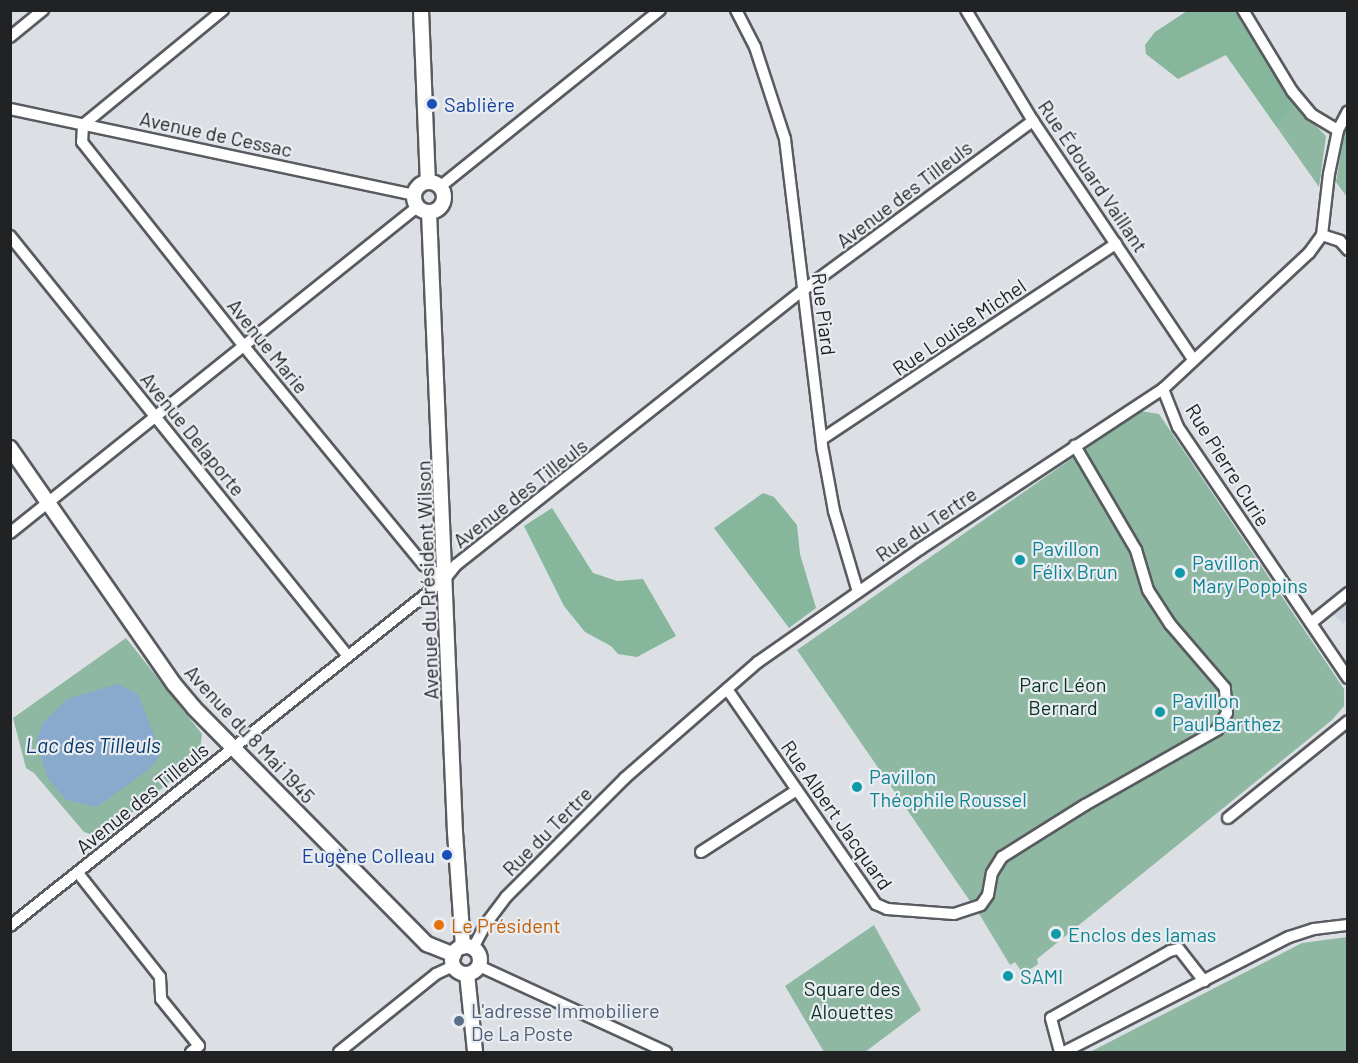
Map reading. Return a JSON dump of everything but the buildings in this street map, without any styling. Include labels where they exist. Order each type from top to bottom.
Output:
[{"type":"street","points":[[10,37],[43,10]]},
{"type":"street","points":[[83,125],[224,10]]},
{"type":"street","points":[[10,533],[420,204],[442,206],[445,196],[435,184],[421,10]]},
{"type":"street","points":[[420,204],[418,185],[435,184],[660,10]]},
{"type":"street","name":"Rue Piard","points":[[736,10],[755,47],[785,139],[822,439],[834,511],[858,592]]},
{"type":"street","name":"Rue Édouard Vaillant","points":[[966,10],[1033,121],[1193,359]]},
{"type":"street","points":[[1242,10],[1292,91],[1311,114],[1338,130]]},
{"type":"street","name":"Avenue de Cessac","points":[[10,109],[420,204]]},
{"type":"street","points":[[1347,111],[1338,130],[1329,174],[1322,235],[1340,241],[1347,250]]},
{"type":"street","name":"Avenue des Tilleuls","points":[[10,926],[445,579],[456,565],[802,291],[1033,121]]},
{"type":"street","name":"Avenue Marie","points":[[83,125],[82,142],[243,345],[424,565],[445,579]]},
{"type":"street","name":"Avenue du Président Wilson","points":[[420,204],[445,579],[461,954],[480,958],[473,970],[475,1053]]},
{"type":"street","name":"Rue du Tertre","points":[[461,954],[506,897],[625,778],[758,662],[1075,446],[1163,390],[1193,359],[1309,253],[1322,235]]},
{"type":"street","name":"Avenue Delaporte","points":[[10,236],[347,655]]},
{"type":"street","name":"Rue Louise Michel","points":[[822,439],[1116,244]]},
{"type":"street","name":"Rue Pierre Curie","points":[[1163,390],[1178,427],[1347,678]]},
{"type":"street","name":"Rue Albert Jacquard","points":[[728,689],[876,904],[888,909],[954,914],[981,905],[988,896],[992,873],[1002,857],[1085,805],[1217,730],[1227,713],[1225,688],[1170,624],[1148,590],[1136,550],[1075,446]]},
{"type":"street","name":"Avenue du 8 Mai 1945","points":[[10,448],[174,684],[232,748],[427,945],[461,954],[459,972],[473,970]]},
{"type":"street","points":[[1311,623],[1347,593]]},
{"type":"street","points":[[1227,818],[1347,721]]},
{"type":"street","points":[[701,852],[797,790]]},
{"type":"street","points":[[78,873],[160,977],[161,999],[198,1050]]},
{"type":"street","points":[[1204,981],[1179,950],[1170,951],[1052,1018],[1062,1053],[1204,981],[1290,937],[1314,929],[1347,925]]},
{"type":"street","points":[[339,1053],[461,954]]},
{"type":"street","points":[[473,970],[666,1053]]},
{"type":"shaded area","points":[[1347,595],[1347,620],[1343,624],[1332,612]]},
{"type":"green space","points":[[1187,11],[1236,11],[1295,105],[1276,126],[1226,55],[1178,79],[1146,54],[1145,45],[1155,32]]},
{"type":"green space","points":[[1195,11],[1236,11],[1295,105],[1326,136],[1319,187]]},
{"type":"green space","points":[[1347,116],[1347,197],[1336,182]]},
{"type":"green space","name":"Parc Léon Bernard","points":[[1140,411],[1159,414],[1344,689],[1344,706],[1332,720],[1037,959],[1038,964],[1023,974],[1015,962],[1010,965],[981,917],[797,650]]},
{"type":"green space","points":[[763,493],[774,497],[797,525],[800,554],[816,608],[789,628],[714,528]]},
{"type":"green space","points":[[552,508],[593,573],[617,581],[643,579],[676,636],[637,657],[618,654],[611,646],[585,632],[564,606],[524,526]]},
{"type":"green space","points":[[126,638],[202,734],[199,758],[101,838],[84,832],[34,773],[26,768],[13,718]]},
{"type":"green space","name":"Square des Alouettes","points":[[874,925],[921,1010],[865,1052],[824,1052],[785,986]]},
{"type":"green space","points":[[1347,937],[1347,1052],[1090,1052],[1302,943]]},
{"type":"water","name":"Lac des Tilleuls","points":[[117,684],[138,694],[159,747],[158,758],[149,769],[97,807],[66,800],[48,778],[36,743],[42,724],[67,699]]},
{"type":"place","name":"Sablière","points":[[432,104]]},
{"type":"place","name":"Pavillon Félix Brun","points":[[1020,560]]},
{"type":"place","name":"Pavillon Mary Poppins","points":[[1180,573]]},
{"type":"place","name":"Pavillon Paul Barthez","points":[[1160,712]]},
{"type":"place","name":"Pavillon Théophile Roussel","points":[[857,787]]},
{"type":"place","name":"Eugène Colleau","points":[[447,855]]},
{"type":"place","name":"Le Président","points":[[439,925]]},
{"type":"place","name":"Enclos des lamas","points":[[1056,934]]},
{"type":"place","name":"SAMI","points":[[1008,976]]},
{"type":"place","name":"L'adresse Immobiliere De La Poste","points":[[459,1021]]}]
